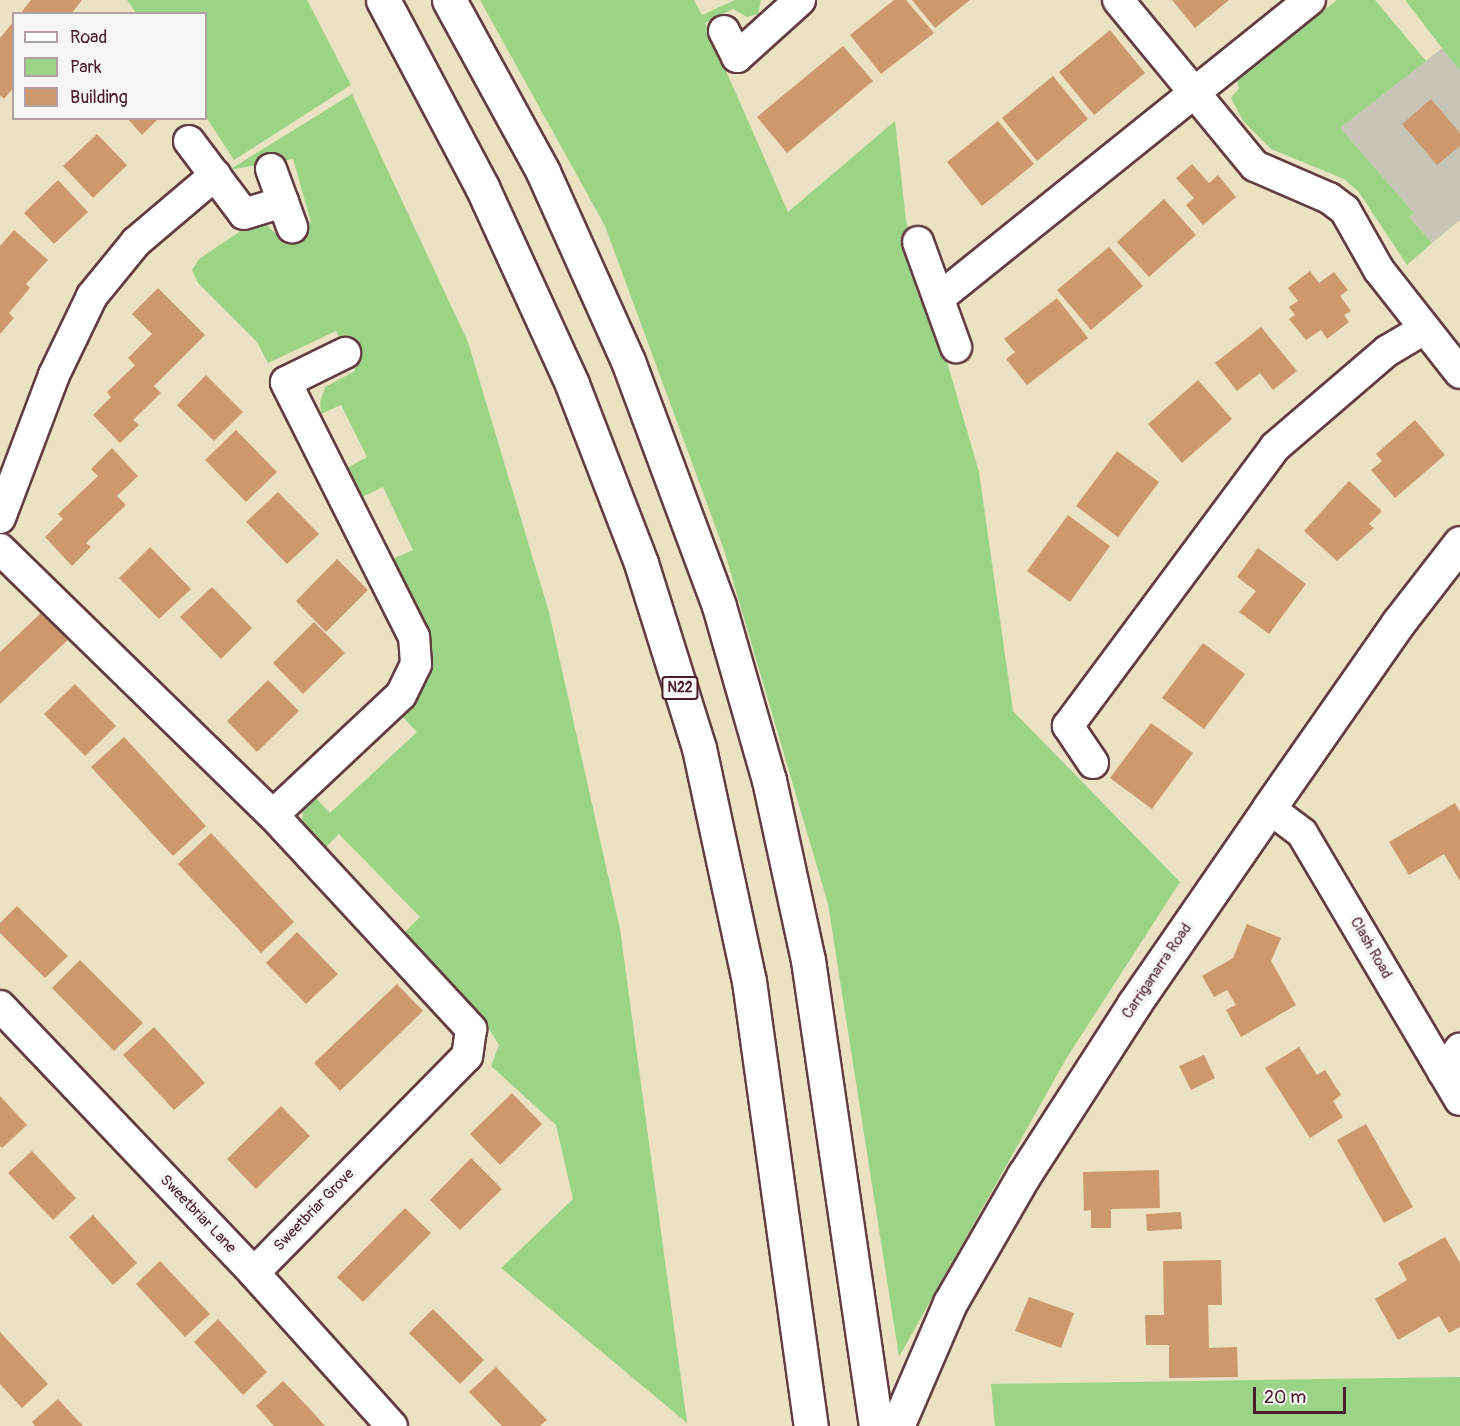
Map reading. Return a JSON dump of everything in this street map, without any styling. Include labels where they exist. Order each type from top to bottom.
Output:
[{"type":"main road","name":"N22","points":[[383,0],[482,187],[572,384],[641,563],[699,748],[749,981],[811,1426]]},
{"type":"main road","points":[[449,0],[543,172],[623,350],[719,606],[769,780],[808,960],[876,1426]]},
{"type":"main road","name":"Carriganarra Road","points":[[897,1426],[950,1303],[1024,1175],[1134,1004],[1269,808],[1398,623],[1460,543]]},
{"type":"street","points":[[724,31],[737,57],[800,0]]},
{"type":"street","points":[[1118,0],[1195,96],[1255,165],[1329,198],[1345,210],[1379,270],[1460,373]]},
{"type":"street","points":[[939,298],[1195,96],[1310,0]]},
{"type":"street","points":[[189,141],[244,214],[288,214],[271,169]]},
{"type":"street","points":[[0,518],[54,375],[92,296],[136,242],[215,175]]},
{"type":"street","points":[[918,242],[956,347]]},
{"type":"street","points":[[1093,764],[1068,726],[1275,447],[1387,351],[1424,329]]},
{"type":"street","points":[[0,549],[273,815],[401,695],[416,664],[414,636],[286,382],[345,353]]},
{"type":"street","name":"Clash Road","points":[[1269,808],[1302,833],[1451,1060],[1460,1100]]},
{"type":"street","name":"Sweetbriar Grove","points":[[254,1272],[374,1147],[467,1056],[473,1038],[471,1029],[273,815]]},
{"type":"street","name":"Sweetbriar Lane","points":[[0,1006],[254,1272],[392,1426]]},
{"type":"shaded area","points":[[1442,48],[1460,71],[1460,220],[1432,243],[1409,217],[1414,213],[1340,128]]},
{"type":"green space","points":[[127,0],[307,0],[351,85],[234,160],[207,119],[207,12],[135,12]]},
{"type":"green space","points":[[480,0],[694,0],[702,15],[735,0],[761,0],[758,14],[747,17],[733,9],[705,23],[788,212],[895,121],[906,220],[979,472],[1013,711],[1180,882],[1066,1059],[899,1357],[828,904],[724,550],[605,226]]},
{"type":"green space","points":[[1337,0],[1375,0],[1426,61],[1340,128],[1414,213],[1409,217],[1432,243],[1407,265],[1358,191],[1344,179],[1271,149],[1243,121],[1231,98],[1239,88],[1236,78]]},
{"type":"green space","points":[[1405,0],[1460,0],[1460,71],[1442,48]]},
{"type":"green space","points":[[352,94],[468,342],[549,612],[620,929],[687,1423],[501,1268],[573,1199],[556,1125],[491,1066],[499,1045],[483,1019],[403,934],[420,917],[339,834],[322,851],[302,826],[303,810],[313,795],[330,813],[417,732],[399,713],[430,675],[431,642],[390,560],[413,550],[383,487],[360,498],[347,468],[367,457],[341,405],[321,414],[320,402],[325,387],[355,371],[336,331],[268,363],[257,342],[198,283],[192,270],[199,259],[251,224],[264,222],[275,233],[311,222],[293,159],[229,170]]},
{"type":"green space","points":[[1460,1377],[1460,1426],[995,1426],[991,1384]]},
{"type":"building","points":[[31,0],[82,0],[73,12],[22,12]]},
{"type":"building","points":[[894,0],[906,0],[934,33],[881,74],[850,35]]},
{"type":"building","points":[[912,0],[970,0],[935,28]]},
{"type":"building","points":[[1172,0],[1229,0],[1195,28]]},
{"type":"building","points":[[12,23],[12,89],[4,99],[0,95],[0,38]]},
{"type":"building","points":[[1110,30],[1145,73],[1094,115],[1059,72]]},
{"type":"building","points":[[843,46],[873,81],[787,153],[757,117]]},
{"type":"building","points":[[1053,76],[1088,119],[1037,161],[1002,118]]},
{"type":"building","points":[[1431,99],[1460,133],[1460,146],[1437,165],[1402,124]]},
{"type":"building","points":[[129,120],[157,120],[142,135]]},
{"type":"building","points":[[998,121],[1034,164],[982,206],[947,162]]},
{"type":"building","points":[[97,134],[127,165],[93,198],[63,166]]},
{"type":"building","points":[[1192,164],[1209,183],[1218,175],[1236,197],[1203,225],[1186,205],[1194,198],[1176,178]]},
{"type":"building","points":[[58,180],[88,212],[54,244],[24,213]]},
{"type":"building","points":[[1164,199],[1196,235],[1149,277],[1117,242]]},
{"type":"building","points":[[14,230],[48,260],[26,284],[30,288],[9,313],[14,318],[0,334],[0,246]]},
{"type":"building","points":[[1109,247],[1143,286],[1091,330],[1057,290]]},
{"type":"building","points":[[1310,271],[1319,283],[1334,272],[1348,290],[1340,296],[1351,311],[1344,315],[1349,322],[1327,339],[1321,330],[1306,340],[1289,319],[1295,315],[1289,307],[1298,301],[1288,288]]},
{"type":"building","points":[[158,288],[205,335],[154,386],[161,393],[133,420],[139,425],[120,443],[93,415],[111,397],[107,392],[135,365],[128,358],[152,334],[132,314]]},
{"type":"building","points":[[1057,298],[1088,338],[1027,385],[1006,359],[1015,352],[1004,339]]},
{"type":"building","points":[[1261,327],[1297,371],[1273,390],[1260,373],[1237,391],[1215,363]]},
{"type":"building","points":[[206,375],[243,412],[214,441],[177,405]]},
{"type":"building","points":[[1198,380],[1232,419],[1182,463],[1148,424]]},
{"type":"building","points":[[1415,420],[1445,455],[1395,498],[1371,470],[1382,461],[1376,454]]},
{"type":"building","points":[[236,430],[277,472],[246,502],[205,460]]},
{"type":"building","points":[[112,448],[138,476],[117,496],[126,505],[86,543],[91,547],[72,566],[45,537],[63,519],[58,514],[98,476],[91,469]]},
{"type":"building","points":[[1117,451],[1159,482],[1118,537],[1076,506]]},
{"type":"building","points":[[1349,481],[1382,511],[1369,524],[1374,528],[1337,561],[1304,531]]},
{"type":"building","points":[[278,492],[319,534],[287,564],[246,522]]},
{"type":"building","points":[[1068,515],[1110,546],[1070,602],[1027,571]]},
{"type":"building","points":[[150,547],[191,589],[159,619],[119,578]]},
{"type":"building","points":[[1258,548],[1306,584],[1269,634],[1239,612],[1256,591],[1237,577]]},
{"type":"building","points":[[337,559],[368,590],[326,632],[296,601]]},
{"type":"building","points":[[212,587],[252,628],[221,659],[180,617]]},
{"type":"building","points":[[44,610],[70,638],[0,704],[0,652]]},
{"type":"building","points":[[314,622],[345,653],[303,694],[273,663]]},
{"type":"building","points":[[1203,643],[1245,674],[1204,729],[1162,698]]},
{"type":"building","points":[[268,680],[299,711],[257,752],[227,721]]},
{"type":"building","points":[[75,684],[116,726],[85,756],[44,714]]},
{"type":"building","points":[[1151,723],[1193,753],[1152,809],[1110,778]]},
{"type":"building","points":[[124,737],[206,826],[173,856],[91,767]]},
{"type":"building","points":[[1455,803],[1460,812],[1460,881],[1444,854],[1409,875],[1389,842]]},
{"type":"building","points":[[211,833],[294,922],[261,953],[178,864]]},
{"type":"building","points":[[17,906],[68,956],[45,978],[0,933],[0,923]]},
{"type":"building","points":[[1247,924],[1281,938],[1271,961],[1296,1005],[1241,1037],[1226,1010],[1236,1005],[1227,990],[1214,997],[1202,976],[1233,958]]},
{"type":"building","points":[[297,932],[338,974],[306,1004],[266,963]]},
{"type":"building","points":[[80,960],[143,1023],[114,1051],[52,988]]},
{"type":"building","points":[[397,984],[423,1011],[340,1091],[314,1063]]},
{"type":"building","points":[[154,1027],[205,1083],[174,1110],[123,1055]]},
{"type":"building","points":[[1299,1047],[1317,1075],[1325,1070],[1341,1095],[1333,1101],[1343,1117],[1310,1138],[1265,1068]]},
{"type":"building","points":[[1204,1055],[1215,1078],[1191,1090],[1179,1066]]},
{"type":"building","points":[[512,1093],[542,1124],[500,1165],[470,1134]]},
{"type":"building","points":[[0,1096],[27,1125],[2,1148],[0,1146]]},
{"type":"building","points":[[281,1106],[310,1136],[256,1189],[227,1159]]},
{"type":"building","points":[[1366,1124],[1413,1207],[1384,1223],[1337,1140]]},
{"type":"building","points":[[32,1151],[76,1198],[53,1220],[8,1173]]},
{"type":"building","points":[[471,1158],[502,1189],[460,1230],[430,1200]]},
{"type":"building","points":[[1159,1170],[1160,1208],[1111,1209],[1111,1228],[1091,1228],[1091,1210],[1084,1211],[1083,1172]]},
{"type":"building","points":[[405,1208],[431,1233],[363,1302],[337,1277]]},
{"type":"building","points":[[1181,1212],[1182,1229],[1147,1231],[1146,1214]]},
{"type":"building","points":[[93,1215],[137,1263],[113,1285],[69,1237]]},
{"type":"building","points":[[1445,1237],[1460,1263],[1460,1327],[1449,1333],[1439,1316],[1398,1340],[1375,1299],[1407,1280],[1398,1263]]},
{"type":"building","points":[[1221,1260],[1222,1305],[1208,1305],[1209,1348],[1237,1347],[1238,1377],[1169,1378],[1169,1345],[1146,1345],[1145,1315],[1164,1315],[1163,1261]]},
{"type":"building","points":[[160,1261],[210,1314],[185,1337],[136,1284]]},
{"type":"building","points":[[1029,1297],[1074,1313],[1061,1348],[1015,1331]]},
{"type":"building","points":[[433,1309],[484,1360],[460,1384],[409,1333]]},
{"type":"building","points":[[218,1319],[267,1372],[243,1395],[194,1342]]},
{"type":"building","points":[[0,1332],[48,1384],[22,1408],[0,1384]]},
{"type":"building","points":[[496,1367],[547,1420],[540,1426],[502,1426],[469,1392]]},
{"type":"building","points":[[283,1381],[325,1426],[274,1426],[256,1406]]},
{"type":"building","points":[[58,1399],[83,1426],[35,1426],[32,1422]]}]
